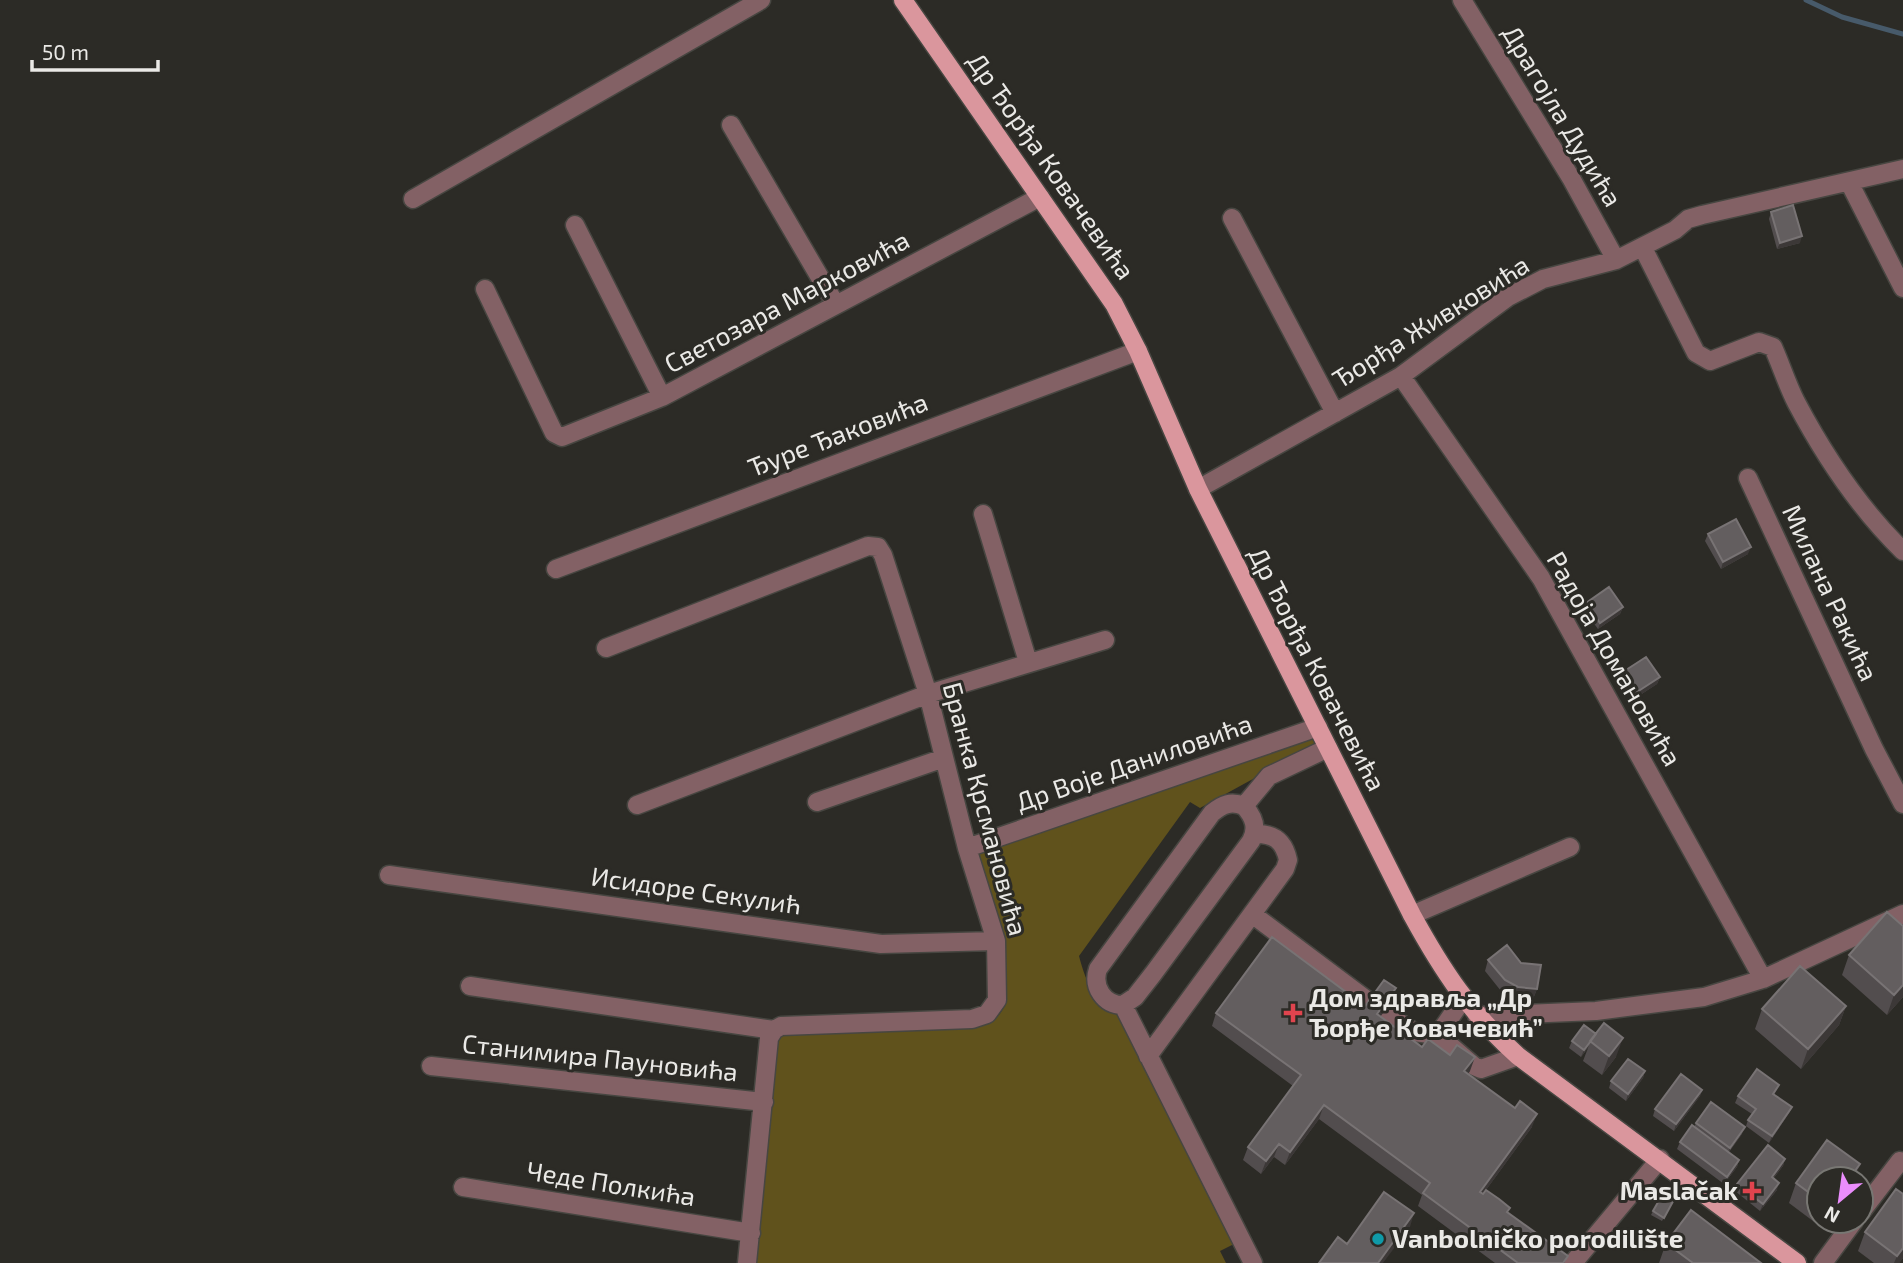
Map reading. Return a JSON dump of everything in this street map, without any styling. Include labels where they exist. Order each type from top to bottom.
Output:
[{"type":"main road","name":"Др Ђорђа Ковачевића","points":[[903,0],[1115,304],[1198,489],[1412,915],[1463,999],[1518,1056],[1797,1263]]},
{"type":"street","points":[[413,200],[761,0]]},
{"type":"street","name":"Драгојла Дудића","points":[[1462,0],[1570,178],[1616,260]]},
{"type":"street","points":[[731,125],[836,306]]},
{"type":"street","name":"Ђорђа Живковића","points":[[1198,489],[1401,376],[1508,297],[1543,279],[1616,260],[1675,230],[1688,219],[1903,169]]},
{"type":"street","points":[[1849,182],[1903,288]]},
{"type":"street","name":"Светозара Марковића","points":[[485,289],[554,433],[562,437],[662,397],[1040,197]]},
{"type":"street","points":[[1232,218],[1335,413]]},
{"type":"street","points":[[575,225],[662,397]]},
{"type":"street","points":[[1643,248],[1696,353],[1703,359],[1710,361],[1759,342],[1773,346],[1796,401],[1836,467],[1873,518],[1903,551]]},
{"type":"street","name":"Ђуре Ђаковића","points":[[556,569],[1138,351]]},
{"type":"street","name":"Радоја Домановића","points":[[1401,376],[1541,578],[1763,979]]},
{"type":"street","name":"Милана Ракића","points":[[1748,478],[1874,749],[1903,804]]},
{"type":"street","points":[[983,514],[1028,662]]},
{"type":"street","name":"Бранка Крсмановића","points":[[606,648],[869,546],[878,547],[883,555],[928,694],[967,848],[996,941],[997,1000],[987,1014],[972,1019],[781,1026],[774,1030]]},
{"type":"street","points":[[637,805],[928,694],[1105,640]]},
{"type":"street","name":"Др Воје Даниловића","points":[[967,848],[1318,727]]},
{"type":"street","points":[[1244,806],[1269,776],[1328,748]]},
{"type":"street","points":[[817,802],[944,758]]},
{"type":"street","points":[[1227,803],[1244,806],[1252,815],[1254,834],[1130,1002],[1116,1005],[1106,1000],[1100,992],[1096,976],[1098,969],[1212,813],[1227,803]]},
{"type":"street","points":[[1148,1056],[1285,869],[1288,860],[1286,851],[1275,836],[1254,834]]},
{"type":"street","points":[[1412,915],[1570,848]]},
{"type":"street","name":"Исидоре Секулић","points":[[389,875],[881,944],[996,941]]},
{"type":"street","points":[[1252,914],[1378,1008],[1414,1032],[1438,1035],[1474,1066],[1481,1069],[1518,1056]]},
{"type":"street","points":[[1477,1016],[1596,1011],[1704,997],[1763,979],[1903,914]]},
{"type":"street","points":[[470,986],[774,1030],[769,1038],[747,1263]]},
{"type":"street","points":[[1438,1035],[1463,999]]},
{"type":"street","points":[[1123,1005],[1254,1262]]},
{"type":"street","name":"Станимира Пауновића","points":[[431,1066],[764,1102]]},
{"type":"street","points":[[1573,1263],[1660,1159]]},
{"type":"street","points":[[1875,1194],[1900,1161]]},
{"type":"street","name":"Чеде Полкића","points":[[463,1187],[751,1233]]},
{"type":"street","points":[[1823,1263],[1844,1235]]},
{"type":"shaded area","points":[[1312,735],[1317,744],[1200,808],[1190,802],[1079,956],[1093,991],[1120,1017],[1234,1244],[1220,1251],[1226,1263],[755,1263],[776,1045],[781,1037],[788,1033],[978,1026],[990,1021],[997,1017],[1004,1007],[1003,948],[974,855]]},
{"type":"building","points":[[1793,205],[1802,236],[1780,243],[1771,212]]},
{"type":"building","points":[[1736,519],[1751,547],[1723,562],[1708,534]]},
{"type":"building","points":[[1609,587],[1623,607],[1600,623],[1586,603]]},
{"type":"building","points":[[1646,657],[1660,677],[1637,692],[1623,672]]},
{"type":"building","points":[[1887,912],[1903,926],[1903,985],[1894,995],[1849,955]]},
{"type":"building","points":[[1272,937],[1365,1006],[1384,980],[1396,988],[1377,1014],[1422,1047],[1428,1039],[1450,1055],[1457,1045],[1475,1057],[1464,1071],[1515,1108],[1520,1101],[1537,1114],[1480,1192],[1483,1194],[1486,1190],[1499,1199],[1510,1208],[1507,1212],[1568,1256],[1563,1263],[1518,1263],[1423,1193],[1430,1183],[1324,1105],[1290,1152],[1279,1144],[1266,1161],[1248,1147],[1301,1075],[1216,1013]]},
{"type":"building","points":[[1507,945],[1521,963],[1541,965],[1537,989],[1518,987],[1505,980],[1488,960]]},
{"type":"building","points":[[1800,966],[1846,1006],[1808,1049],[1762,1009]]},
{"type":"building","points":[[1604,1023],[1623,1038],[1609,1056],[1590,1041]]},
{"type":"building","points":[[1584,1025],[1596,1034],[1584,1050],[1572,1041]]},
{"type":"building","points":[[1628,1059],[1645,1071],[1628,1094],[1611,1081]]},
{"type":"building","points":[[1757,1069],[1779,1085],[1773,1094],[1792,1107],[1772,1136],[1748,1120],[1756,1109],[1738,1096]]},
{"type":"building","points":[[1681,1074],[1702,1090],[1676,1124],[1655,1109]]},
{"type":"building","points":[[1711,1102],[1745,1127],[1730,1148],[1696,1123]]},
{"type":"building","points":[[1692,1125],[1739,1160],[1727,1177],[1680,1142]]},
{"type":"building","points":[[1827,1140],[1860,1164],[1859,1165],[1809,1165]]},
{"type":"building","points":[[1768,1145],[1785,1159],[1772,1177],[1779,1183],[1763,1204],[1737,1184]]},
{"type":"building","points":[[1805,1171],[1805,1190],[1796,1183]]},
{"type":"building","points":[[1896,1189],[1903,1194],[1903,1248],[1897,1256],[1869,1235],[1875,1235],[1875,1218]]},
{"type":"building","points":[[1665,1190],[1676,1196],[1664,1218],[1653,1211]]},
{"type":"building","name":"Vanbolničko porodilište","points":[[1384,1192],[1414,1213],[1378,1263],[1319,1263],[1338,1237],[1347,1244]]},
{"type":"building","points":[[1691,1210],[1761,1263],[1693,1263],[1666,1243]]},
{"type":"waterway","points":[[1806,0],[1842,17],[1903,34]]},
{"type":"place","name":"Дом здравља „Др Ђорђе Ковачевић”","points":[[1293,1013]]},
{"type":"place","name":"Maslačak","points":[[1752,1191]]},
{"type":"place","name":"Vanbolničko porodilište","points":[[1378,1239]]}]
